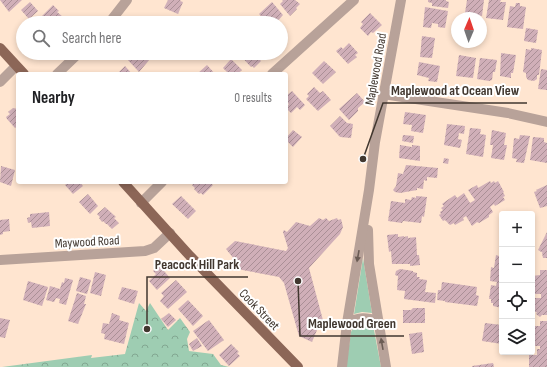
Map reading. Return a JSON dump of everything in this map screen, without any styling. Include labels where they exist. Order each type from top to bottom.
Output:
[{"type":"main road","points":[[0,48],[22,72]]},
{"type":"main road","name":"Cook Street","points":[[125,184],[190,256],[298,367]]},
{"type":"street","points":[[114,16],[127,0]]},
{"type":"street","points":[[288,60],[354,0]]},
{"type":"street","name":"Maplewood Road","points":[[342,367],[347,323],[370,190],[375,142],[401,0]]},
{"type":"street","points":[[59,72],[72,60]]},
{"type":"street","points":[[274,72],[288,60]]},
{"type":"street","points":[[0,82],[16,66]]},
{"type":"street","points":[[383,94],[508,113],[547,122]]},
{"type":"street","points":[[142,203],[160,184]]},
{"type":"street","name":"Maplewood Road","points":[[370,190],[368,249],[369,264],[386,367]]},
{"type":"street","name":"Maywood Road","points":[[0,260],[145,251],[154,248],[170,233]]},
{"type":"street","points":[[347,323],[357,318],[368,317],[378,321]]},
{"type":"green space","points":[[363,258],[372,313],[362,312],[354,314]]},
{"type":"green space","points":[[139,303],[146,311],[150,303],[168,330],[180,318],[190,332],[187,339],[189,351],[213,354],[221,365],[229,367],[2,367],[92,355],[91,358],[125,354]]},
{"type":"green space","points":[[360,324],[368,325],[374,330],[381,367],[346,367],[351,332],[353,328]]},
{"type":"building","points":[[0,0],[22,0],[9,12]]},
{"type":"building","points":[[168,0],[181,0],[180,1],[183,2],[178,14],[164,8]]},
{"type":"building","points":[[282,0],[295,0],[300,4],[290,16],[280,4],[283,1]]},
{"type":"building","points":[[428,0],[446,0],[449,2],[448,8],[432,6],[432,3],[428,2]]},
{"type":"building","points":[[467,0],[484,0],[482,12],[465,12]]},
{"type":"building","points":[[489,0],[501,0],[500,2],[506,2],[503,20],[487,18]]},
{"type":"building","points":[[30,2],[38,11],[32,16],[26,16],[21,10]]},
{"type":"building","points":[[272,2],[283,15],[261,16],[259,14]]},
{"type":"building","points":[[516,3],[520,3],[520,6],[526,7],[523,29],[507,27],[510,6],[515,7]]},
{"type":"building","points":[[53,5],[59,11],[57,12],[62,16],[42,16]]},
{"type":"building","points":[[425,7],[448,11],[445,28],[438,27],[438,24],[432,23],[431,28],[423,27]]},
{"type":"building","points":[[370,13],[382,25],[373,33],[371,32],[368,36],[360,28],[363,24],[361,22]]},
{"type":"building","points":[[526,28],[538,30],[536,43],[524,41]]},
{"type":"building","points":[[422,36],[435,38],[432,58],[420,57]]},
{"type":"building","points":[[349,43],[358,53],[355,55],[357,57],[348,64],[336,51],[341,47],[343,49]]},
{"type":"building","points":[[531,48],[542,50],[539,75],[537,75],[537,79],[534,81],[528,80],[526,73],[523,72],[526,49],[531,50]]},
{"type":"building","points":[[501,53],[516,55],[511,78],[500,76]]},
{"type":"building","points":[[459,55],[476,58],[473,78],[456,76]]},
{"type":"building","points":[[480,58],[497,60],[492,80],[477,79]]},
{"type":"building","points":[[128,60],[149,60],[139,72]]},
{"type":"building","points":[[230,60],[232,60],[242,70],[240,72],[227,72],[223,68]]},
{"type":"building","points":[[244,60],[261,61],[254,68],[252,66],[251,67]]},
{"type":"building","points":[[324,61],[336,72],[323,84],[312,73]]},
{"type":"building","points":[[419,62],[440,66],[437,82],[428,81],[429,78],[417,75]]},
{"type":"building","points":[[207,65],[213,72],[199,72]]},
{"type":"building","points":[[125,66],[130,72],[119,72]]},
{"type":"building","points":[[541,69],[547,70],[547,90],[538,89]]},
{"type":"building","points":[[314,87],[320,93],[323,91],[331,100],[318,111],[306,99],[309,96],[307,94]]},
{"type":"building","points":[[292,91],[305,105],[300,110],[297,107],[291,113],[288,110],[288,94]]},
{"type":"building","points":[[357,93],[365,102],[358,108],[358,111],[349,120],[339,109]]},
{"type":"building","points":[[13,108],[16,109],[15,128],[6,117],[10,114],[8,112]]},
{"type":"building","points":[[405,112],[426,115],[423,133],[411,131],[412,125],[403,124]]},
{"type":"building","points":[[340,116],[347,123],[353,124],[351,138],[340,137],[330,126]]},
{"type":"building","points":[[447,124],[465,126],[464,134],[459,133],[458,139],[462,140],[460,148],[444,145]]},
{"type":"building","points":[[470,128],[481,129],[480,134],[486,135],[483,157],[466,154]]},
{"type":"building","points":[[293,130],[302,137],[293,147],[288,142],[288,136]]},
{"type":"building","points":[[492,130],[506,133],[504,145],[507,145],[504,160],[491,158],[493,145],[490,145]]},
{"type":"building","points":[[403,135],[414,136],[413,143],[402,141]]},
{"type":"building","points":[[520,135],[530,136],[524,163],[516,162],[517,159],[512,158],[514,138],[519,139]]},
{"type":"building","points":[[533,137],[544,138],[544,142],[547,143],[547,163],[530,160]]},
{"type":"building","points":[[400,145],[412,147],[412,145],[420,146],[420,161],[399,158]]},
{"type":"building","points":[[444,158],[449,159],[448,164],[443,163]]},
{"type":"building","points":[[406,165],[438,168],[437,178],[427,177],[427,181],[424,180],[423,189],[417,188],[417,190],[400,193],[395,192],[393,190],[396,186],[398,173],[403,174]]},
{"type":"building","points":[[1,166],[15,170],[11,186],[0,182]]},
{"type":"building","points":[[490,181],[491,183],[494,181],[495,183],[498,181],[504,192],[505,196],[503,197],[505,200],[495,206],[494,204],[490,207],[493,212],[489,215],[489,217],[472,226],[466,216],[463,218],[464,220],[455,225],[454,223],[450,225],[445,220],[443,221],[439,215],[443,210],[441,208],[444,206],[442,204],[455,195],[457,198],[464,193],[470,203],[475,200],[468,190],[477,185],[478,188]]},
{"type":"building","points":[[82,184],[83,186],[73,194],[65,185]]},
{"type":"building","points":[[192,185],[213,185],[203,195],[201,193],[199,194]]},
{"type":"building","points":[[547,185],[547,206],[540,208],[534,192]]},
{"type":"building","points":[[88,194],[98,206],[90,214],[79,202]]},
{"type":"building","points":[[181,196],[196,211],[188,219],[172,204]]},
{"type":"building","points":[[416,196],[427,197],[424,217],[422,216],[421,223],[388,221],[391,201],[405,203],[405,199],[411,200],[412,197],[416,198]]},
{"type":"building","points":[[105,207],[116,217],[114,218],[119,223],[112,229],[103,221],[102,222],[97,214]]},
{"type":"building","points":[[49,212],[50,226],[32,228],[31,222],[28,223],[27,218],[30,217],[30,214]]},
{"type":"building","points":[[319,218],[323,220],[326,218],[329,221],[337,218],[338,220],[341,219],[343,227],[340,234],[309,268],[324,324],[321,324],[321,330],[317,330],[312,342],[299,336],[284,283],[279,277],[237,269],[238,265],[233,263],[234,259],[226,249],[235,241],[286,251],[288,248],[283,232],[284,230],[287,232],[296,222],[310,226]]},
{"type":"building","points":[[9,219],[10,231],[3,232],[3,234],[0,235],[0,220]]},
{"type":"building","points":[[547,232],[547,258],[543,258],[543,253],[538,250]]},
{"type":"building","points":[[398,234],[398,237],[416,237],[417,255],[419,255],[420,265],[410,266],[410,264],[392,264],[391,251],[389,252],[387,235]]},
{"type":"building","points":[[496,255],[499,256],[499,307],[493,306],[491,299],[489,299],[491,285],[496,286],[497,282],[490,281],[491,267],[494,268]]},
{"type":"building","points":[[159,265],[170,278],[157,290],[149,281],[156,274],[153,271]]},
{"type":"building","points":[[400,269],[413,271],[417,273],[417,277],[420,277],[419,279],[427,280],[425,292],[436,293],[435,303],[404,299],[405,291],[397,290],[398,276],[395,275],[396,271]]},
{"type":"building","points":[[540,270],[547,270],[547,315],[542,315],[540,317],[536,314],[537,312],[535,312],[535,298],[541,298],[541,294],[535,294],[535,276],[540,275]]},
{"type":"building","points":[[95,272],[106,275],[101,296],[90,293]]},
{"type":"building","points":[[80,277],[91,280],[87,294],[76,291]]},
{"type":"building","points":[[65,278],[73,280],[66,305],[59,303],[60,299],[56,298],[54,302],[46,300],[50,286],[60,289]]},
{"type":"building","points":[[176,280],[187,292],[168,309],[160,301],[164,296],[161,293]]},
{"type":"building","points":[[28,281],[48,287],[42,306],[23,300]]},
{"type":"building","points":[[442,282],[477,287],[476,295],[479,296],[477,306],[437,300],[438,290],[441,290]]},
{"type":"building","points":[[122,287],[138,291],[134,304],[118,299]]},
{"type":"building","points":[[77,293],[86,296],[84,304],[86,304],[78,324],[68,321]]},
{"type":"building","points":[[188,300],[203,316],[193,326],[178,309]]},
{"type":"building","points":[[413,308],[425,308],[425,323],[403,323],[403,310],[411,310]]},
{"type":"building","points":[[112,313],[120,316],[119,320],[129,323],[124,344],[104,339],[105,334],[101,333],[103,323],[109,324]]},
{"type":"building","points":[[169,313],[176,320],[168,327],[161,319]]},
{"type":"building","points":[[0,318],[10,320],[5,338],[0,337]]},
{"type":"building","points":[[209,320],[224,340],[208,351],[193,331]]},
{"type":"building","points":[[540,321],[547,321],[547,367],[529,367],[529,355],[537,355],[537,349],[540,349],[540,346],[535,346],[535,326],[540,326]]},
{"type":"building","points":[[485,323],[499,325],[499,344],[482,341]]},
{"type":"building","points":[[422,332],[424,352],[412,354],[409,334]]},
{"type":"building","points":[[197,338],[202,346],[193,351],[189,344]]},
{"type":"building","points":[[231,344],[239,352],[237,353],[240,356],[229,366],[219,355]]},
{"type":"building","points":[[493,363],[494,367],[472,367],[472,366]]},
{"type":"place","name":"Maplewood at Ocean View","points":[[363,159]]},
{"type":"place","name":"Maplewood Green","points":[[298,281]]},
{"type":"place","name":"Peacock Hill Park","points":[[147,329]]}]
